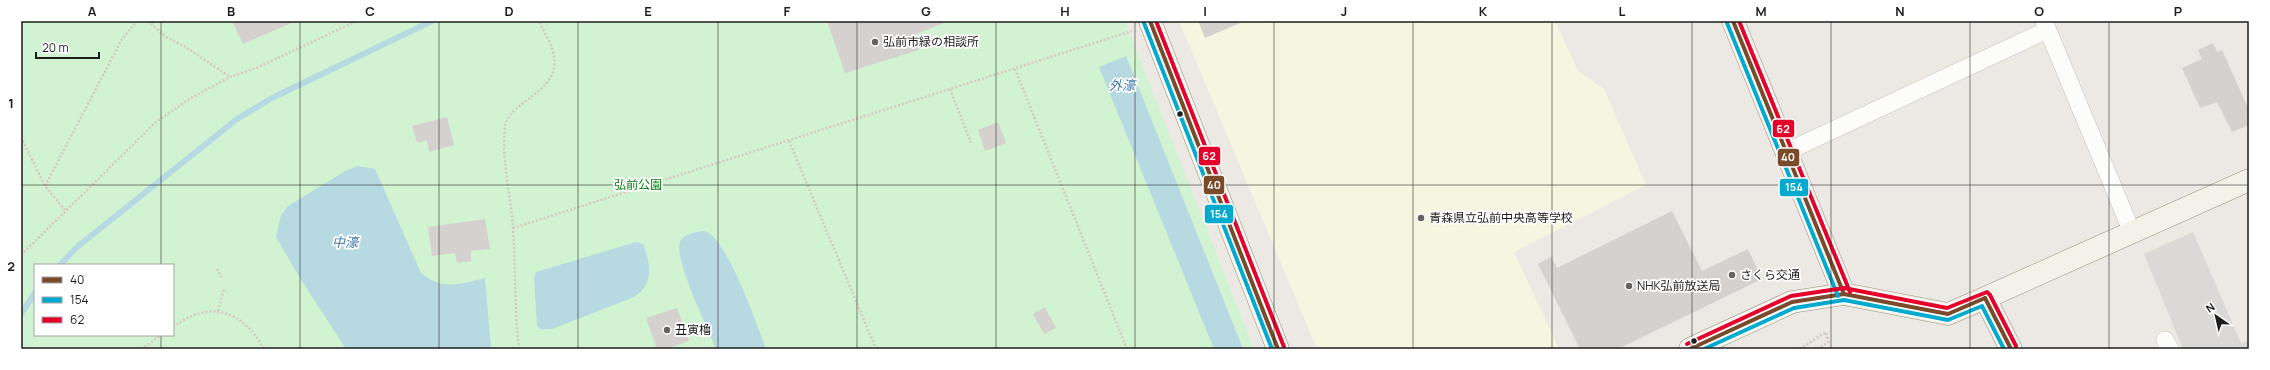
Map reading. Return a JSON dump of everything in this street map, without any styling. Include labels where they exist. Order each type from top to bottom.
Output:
[{"type":"main road","points":[[1733,21],[1844,294],[1948,314],[1985,298],[2011,349]]},
{"type":"street","points":[[1151,23],[1278,349]]},
{"type":"street","points":[[1786,152],[2045,26],[2132,232]]},
{"type":"street","points":[[1985,298],[2249,180]]},
{"type":"street","points":[[1690,349],[1792,302],[1844,294]]},
{"type":"path","points":[[45,186],[122,39],[137,21]]},
{"type":"path","points":[[148,21],[166,37],[186,47],[230,77]]},
{"type":"path","points":[[21,255],[156,122],[191,98],[230,77],[256,68],[350,22],[357,21]]},
{"type":"path","points":[[519,349],[513,228],[504,145],[506,123],[517,108],[543,88],[552,73],[554,57],[539,21]]},
{"type":"path","points":[[513,228],[1015,69],[1151,23]]},
{"type":"path","points":[[1015,69],[1127,349]]},
{"type":"path","points":[[950,89],[971,143]]},
{"type":"path","points":[[21,137],[45,186],[65,210]]},
{"type":"path","points":[[789,140],[876,349]]},
{"type":"path","points":[[217,269],[222,277]]},
{"type":"path","points":[[218,311],[224,288]]},
{"type":"path","points":[[174,326],[188,316],[201,312],[218,311],[232,316],[246,325],[264,349]]},
{"type":"path","points":[[1800,349],[1826,332],[1828,342],[1818,349]]},
{"type":"path","points":[[141,349],[160,336]]},
{"type":"shaded area","name":"青森県立弘前中央高等学校","points":[[1179,21],[1555,21],[1578,71],[1604,89],[1646,185],[1514,252],[1559,349],[1317,349]]},
{"type":"shaded area","points":[[2193,232],[2241,343],[2249,341],[2249,349],[2183,349],[2144,254]]},
{"type":"green space","name":"弘前公園","points":[[21,21],[1125,21],[1254,349],[21,349]]},
{"type":"water","name":"外濠","points":[[1126,56],[1243,349],[1214,349],[1099,67]]},
{"type":"water","name":"中濠","points":[[358,166],[375,169],[421,273],[429,279],[444,284],[460,284],[485,278],[491,349],[346,349],[300,278],[276,237],[281,215],[288,206],[347,170]]},
{"type":"water","points":[[704,231],[713,236],[731,264],[749,303],[766,349],[716,349],[686,278],[679,250],[680,242],[684,237]]},
{"type":"water","points":[[636,242],[643,244],[649,266],[648,280],[640,292],[634,297],[552,329],[540,329],[537,325],[534,278],[536,272]]},
{"type":"building","points":[[232,21],[296,21],[243,44]]},
{"type":"building","name":"弘前市緑の相談所","points":[[827,21],[949,21],[914,35],[919,50],[845,73]]},
{"type":"building","points":[[1198,21],[1245,21],[1205,38]]},
{"type":"building","points":[[2213,43],[2217,52],[2222,50],[2249,110],[2249,125],[2232,132],[2217,102],[2200,108],[2182,68],[2202,59],[2198,50]]},
{"type":"building","points":[[447,117],[454,145],[429,152],[427,140],[417,143],[412,126]]},
{"type":"building","points":[[998,122],[1006,143],[985,151],[978,130]]},
{"type":"building","name":"NHK弘前放送局","points":[[1672,211],[1702,271],[1748,249],[1762,279],[1618,349],[1580,349],[1538,264],[1551,257],[1557,268]]},
{"type":"building","points":[[485,219],[490,249],[471,251],[471,261],[457,263],[455,253],[432,256],[428,227]]},
{"type":"building","points":[[1045,307],[1056,328],[1044,334],[1033,314]]},
{"type":"building","name":"丑寅櫓","points":[[677,308],[689,341],[666,349],[657,349],[646,318]]},
{"type":"waterway","points":[[61,264],[77,247],[237,119],[272,98],[432,21]]},
{"type":"waterway","points":[[21,314],[34,294]]},
{"type":"transit line","name":"40","points":[[1150,21],[1278,349]]},
{"type":"transit line","name":"62","points":[[1156,21],[1284,347]]},
{"type":"transit line","name":"40","points":[[1733,21],[1844,294]]},
{"type":"transit line","name":"62","points":[[1739,21],[1850,292]]},
{"type":"transit line","name":"154","points":[[1144,23],[1272,349]]},
{"type":"transit line","name":"154","points":[[1727,23],[1838,296]]},
{"type":"transit line","name":"62","points":[[1687,344],[1791,296],[1844,288],[1947,308],[1987,292],[1990,295],[2016,346]]},
{"type":"transit line","name":"40","points":[[1690,349],[1792,302],[1844,294],[1948,314],[1985,298]]},
{"type":"transit line","name":"40","points":[[1985,298],[2011,349]]},
{"type":"transit line","name":"154","points":[[1704,349],[1794,308],[1844,300],[1948,320],[1982,306],[2004,349]]},
{"type":"place","name":"弘前市緑の相談所","points":[[875,42]]},
{"type":"place","name":"青森県立弘前中央高等学校","points":[[1421,218]]},
{"type":"place","name":"さくら交通","points":[[1732,275]]},
{"type":"place","name":"NHK弘前放送局","points":[[1629,286]]},
{"type":"place","name":"丑寅櫓","points":[[667,330]]}]
